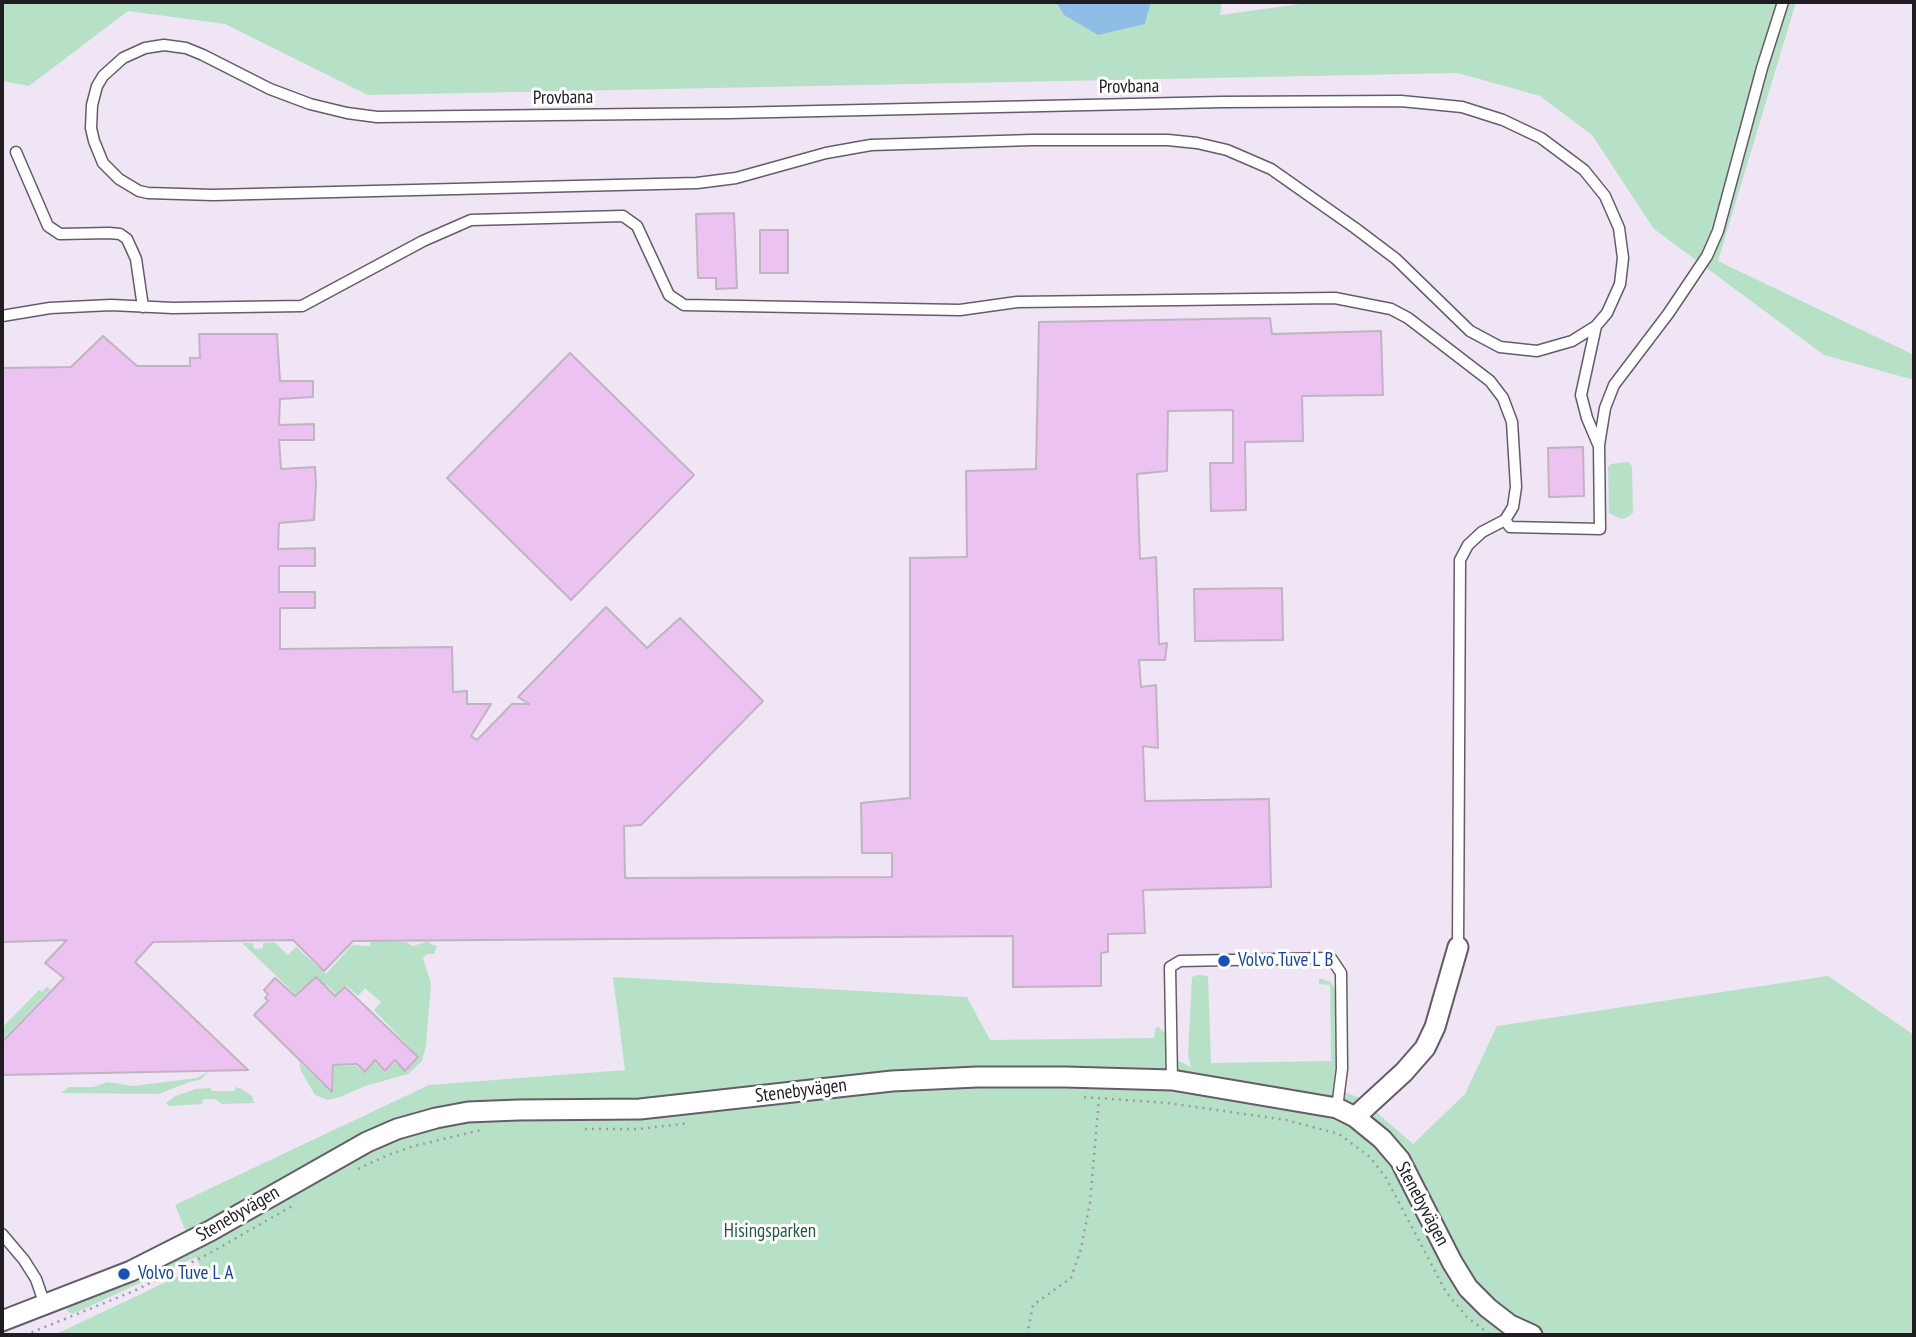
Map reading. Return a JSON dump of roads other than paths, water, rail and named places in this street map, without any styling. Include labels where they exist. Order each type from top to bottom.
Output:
[{"type":"street","points":[[1355,1117],[1426,1048],[1458,947]]},
{"type":"street","name":"Stenebyvägen","points":[[2,1321],[124,1274],[178,1248],[374,1139],[436,1118],[497,1110],[653,1108],[823,1087],[935,1079],[1065,1077],[1172,1080],[1337,1108],[1355,1117],[1382,1139],[1400,1160],[1468,1288],[1510,1325],[1532,1335]]},
{"type":"lane","points":[[1505,520],[1510,527],[1600,529],[1599,445],[1605,408],[1614,385],[1668,314],[1707,256],[1718,231],[1762,68],[1783,2]]},
{"type":"lane","name":"Provbana","points":[[164,45],[175,45],[195,52],[270,89],[310,104],[377,117],[729,113],[1222,102],[1430,102],[1484,113],[1541,138],[1584,170],[1605,196],[1619,228],[1623,258],[1616,297],[1595,326],[1572,341],[1537,351],[1514,350],[1484,340],[1470,331],[1396,259],[1304,191],[1251,159],[1197,143],[1128,139],[871,145],[826,153],[736,177],[696,183],[171,195],[139,191],[111,172],[103,163],[91,128],[92,104],[103,76],[123,58],[145,48],[164,45]]},
{"type":"lane","points":[[16,152],[48,226],[60,234],[109,233],[120,234],[127,239],[136,259],[143,307]]},
{"type":"lane","points":[[2,316],[50,308],[111,305],[302,306],[423,241],[471,220],[623,216],[637,226],[669,295],[684,305],[960,310],[1017,302],[1335,298],[1391,309],[1408,318],[1490,381],[1503,398],[1512,422],[1516,487],[1513,507],[1505,520],[1482,532],[1468,545],[1460,560],[1458,947]]},
{"type":"lane","points":[[1595,326],[1581,395],[1587,418],[1599,445]]},
{"type":"lane","points":[[1172,1080],[1170,967],[1180,961],[1331,958],[1341,973],[1342,1069],[1337,1108]]},
{"type":"lane","points":[[2,1234],[24,1259],[36,1279],[46,1305]]},
{"type":"water","points":[[1056,2],[1151,2],[1145,24],[1098,35],[1064,15]]},
{"type":"place","name":"Volvo Tuve L B","points":[[1224,961]]},
{"type":"place","name":"Volvo Tuve L A","points":[[124,1274]]},
{"type":"park label","name":"Hisingsparken","points":[[770,1232]]}]
